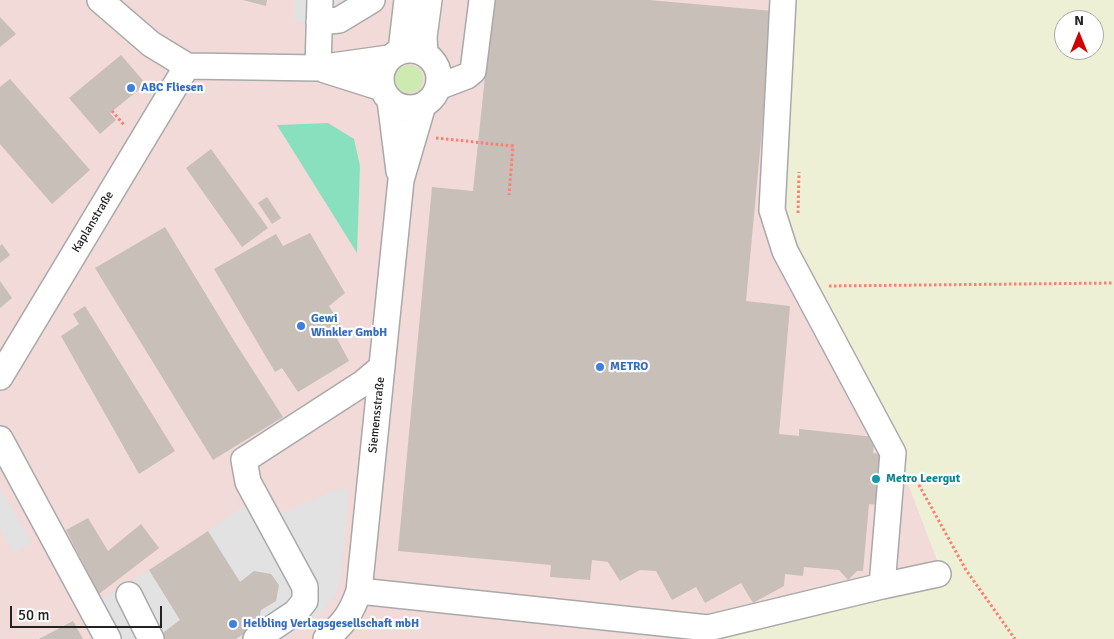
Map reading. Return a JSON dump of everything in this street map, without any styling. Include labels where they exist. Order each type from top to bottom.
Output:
[{"type":"street","points":[[100,0],[151,44],[187,66],[318,68],[412,56],[461,55],[471,47],[478,34]]},
{"type":"street","points":[[318,68],[320,11],[339,20],[372,0]]},
{"type":"street","points":[[407,0],[412,56]]},
{"type":"street","points":[[386,94],[381,74],[412,56],[424,37],[428,0]]},
{"type":"street","points":[[318,68],[386,94],[398,105],[415,107],[473,71],[482,0]]},
{"type":"street","points":[[783,0],[772,210],[785,251],[893,453],[882,586]]},
{"type":"street","points":[[412,56],[438,70],[430,96]]},
{"type":"street","name":"Kaplanstraße","points":[[0,377],[187,66]]},
{"type":"street","name":"Siemensstraße","points":[[386,94],[400,180]]},
{"type":"street","name":"Siemensstraße","points":[[326,639],[343,624],[359,591],[400,180],[430,96]]},
{"type":"street","points":[[256,639],[296,612],[305,601],[305,587],[248,482],[244,460],[363,383],[382,368]]},
{"type":"street","points":[[0,439],[108,639]]},
{"type":"street","points":[[359,591],[708,628],[938,574]]},
{"type":"street","points":[[129,594],[151,639]]},
{"type":"path","points":[[428,138],[513,146],[509,195]]},
{"type":"path","points":[[798,220],[799,164]]},
{"type":"path","points":[[827,292],[826,286],[1114,284]]},
{"type":"path","points":[[911,471],[966,570],[1015,639]]},
{"type":"shaded area","points":[[0,0],[794,0],[896,452],[944,578],[689,639],[0,639]]},
{"type":"shaded area","points":[[294,0],[346,0],[346,2],[311,2],[311,22],[294,21]]},
{"type":"shaded area","points":[[0,488],[32,543],[14,553],[0,528]]},
{"type":"shaded area","points":[[349,489],[341,577],[337,592],[321,614],[283,639],[236,639],[258,624],[261,610],[276,601],[279,585],[254,571],[240,582],[208,531],[261,494],[276,516],[335,490]]},
{"type":"shaded area","points":[[149,570],[180,620],[164,632],[163,639],[124,639],[102,599]]},
{"type":"green space","points":[[794,0],[1114,0],[1114,639],[689,639],[944,577],[896,452],[815,286],[785,211]]},
{"type":"green space","points":[[409,65],[419,69],[423,79],[419,89],[409,93],[399,89],[395,79],[399,69]]},
{"type":"green space","points":[[328,123],[354,139],[360,166],[357,253],[277,125]]},
{"type":"building","points":[[243,0],[267,0],[266,6]]},
{"type":"building","name":"METRO","points":[[493,0],[649,0],[773,11],[746,301],[790,306],[779,434],[799,436],[799,429],[875,437],[873,453],[884,454],[879,505],[869,504],[863,571],[857,571],[848,580],[839,570],[804,567],[803,576],[785,574],[784,586],[753,603],[741,583],[705,603],[696,587],[672,600],[656,571],[640,570],[620,581],[608,562],[592,560],[590,580],[550,577],[551,565],[398,551],[432,187],[473,191]]},
{"type":"building","points":[[0,17],[16,34],[0,47]]},
{"type":"building","points":[[121,55],[146,84],[110,113],[116,120],[100,134],[69,98]]},
{"type":"building","points":[[10,79],[90,170],[52,204],[0,144],[0,87]]},
{"type":"building","points":[[211,149],[268,228],[242,247],[186,168]]},
{"type":"building","points":[[267,197],[281,218],[272,224],[258,203]]},
{"type":"building","points":[[165,227],[283,417],[213,460],[95,268]]},
{"type":"building","points":[[310,233],[345,293],[329,306],[342,327],[334,333],[349,361],[298,392],[282,368],[275,372],[214,269],[276,234],[283,246]]},
{"type":"building","points":[[2,244],[10,255],[0,263],[0,246]]},
{"type":"building","points":[[0,281],[12,298],[0,308]]},
{"type":"building","points":[[85,306],[175,451],[139,474],[61,336],[79,324],[73,314]]},
{"type":"building","points":[[88,518],[108,551],[141,524],[159,548],[99,594],[66,530]]},
{"type":"building","points":[[208,531],[240,582],[254,571],[271,574],[279,585],[276,601],[261,610],[258,624],[236,639],[163,639],[164,632],[180,620],[149,570]]},
{"type":"building","points":[[73,621],[83,639],[39,639]]},
{"type":"place","name":"ABC Fliesen","points":[[131,88]]},
{"type":"place","name":"Gewi Winkler GmbH","points":[[301,326]]},
{"type":"place","name":"METRO","points":[[600,367]]},
{"type":"place","name":"Metro Leergut","points":[[876,479]]},
{"type":"place","name":"Helbling Verlagsgesellschaft mbH","points":[[233,624]]}]
